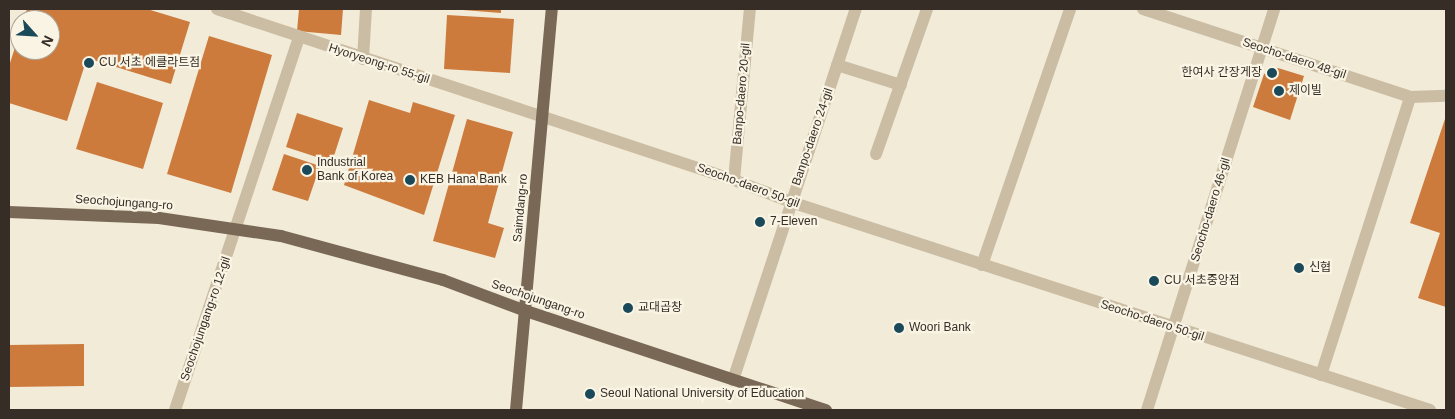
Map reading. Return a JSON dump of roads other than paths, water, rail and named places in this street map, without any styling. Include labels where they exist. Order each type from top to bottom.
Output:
[{"type":"main road","name":"Saimdang-ro","points":[[516,410],[552,9]]},
{"type":"main road","name":"Seochojungang-ro","points":[[9,212],[159,218],[237,228],[359,256],[443,280],[526,311],[826,410]]},
{"type":"street","name":"Hyoryeong-ro 55-gil","points":[[217,9],[299,38],[542,117]]},
{"type":"street","points":[[363,59],[366,9]]},
{"type":"street","name":"Banpo-daero 20-gil","points":[[734,180],[750,9]]},
{"type":"street","name":"Banpo-daero 24-gil","points":[[733,380],[856,9]]},
{"type":"street","points":[[876,154],[927,9]]},
{"type":"street","points":[[982,265],[1070,9]]},
{"type":"street","name":"Seocho-daero 48-gil","points":[[1143,9],[1410,97],[1446,96]]},
{"type":"street","name":"Seocho-daero 46-gil","points":[[1147,410],[1175,329],[1274,9]]},
{"type":"street","points":[[237,228],[299,38]]},
{"type":"street","points":[[837,65],[901,85]]},
{"type":"street","points":[[1321,375],[1410,97]]},
{"type":"street","name":"Seocho-daero 50-gil","points":[[542,117],[734,180],[791,202],[1175,329],[1430,410]]},
{"type":"street","name":"Seochojungang-ro 12-gil","points":[[176,410],[237,228]]},
{"type":"place","name":"CU 서초 에클라트점","points":[[89,63]]},
{"type":"place","name":"한여사 간장게장","points":[[1272,73]]},
{"type":"place","name":"제이빌","points":[[1279,91]]},
{"type":"place","name":"Industrial Bank of Korea","points":[[307,170]]},
{"type":"place","name":"KEB Hana Bank","points":[[410,180]]},
{"type":"place","name":"7-Eleven","points":[[760,222]]},
{"type":"place","name":"신협","points":[[1299,268]]},
{"type":"place","name":"CU 서초중앙점","points":[[1154,281]]},
{"type":"place","name":"교대곱창","points":[[628,308]]},
{"type":"place","name":"Woori Bank","points":[[899,328]]},
{"type":"place","name":"Seoul National University of Education","points":[[590,394]]}]
